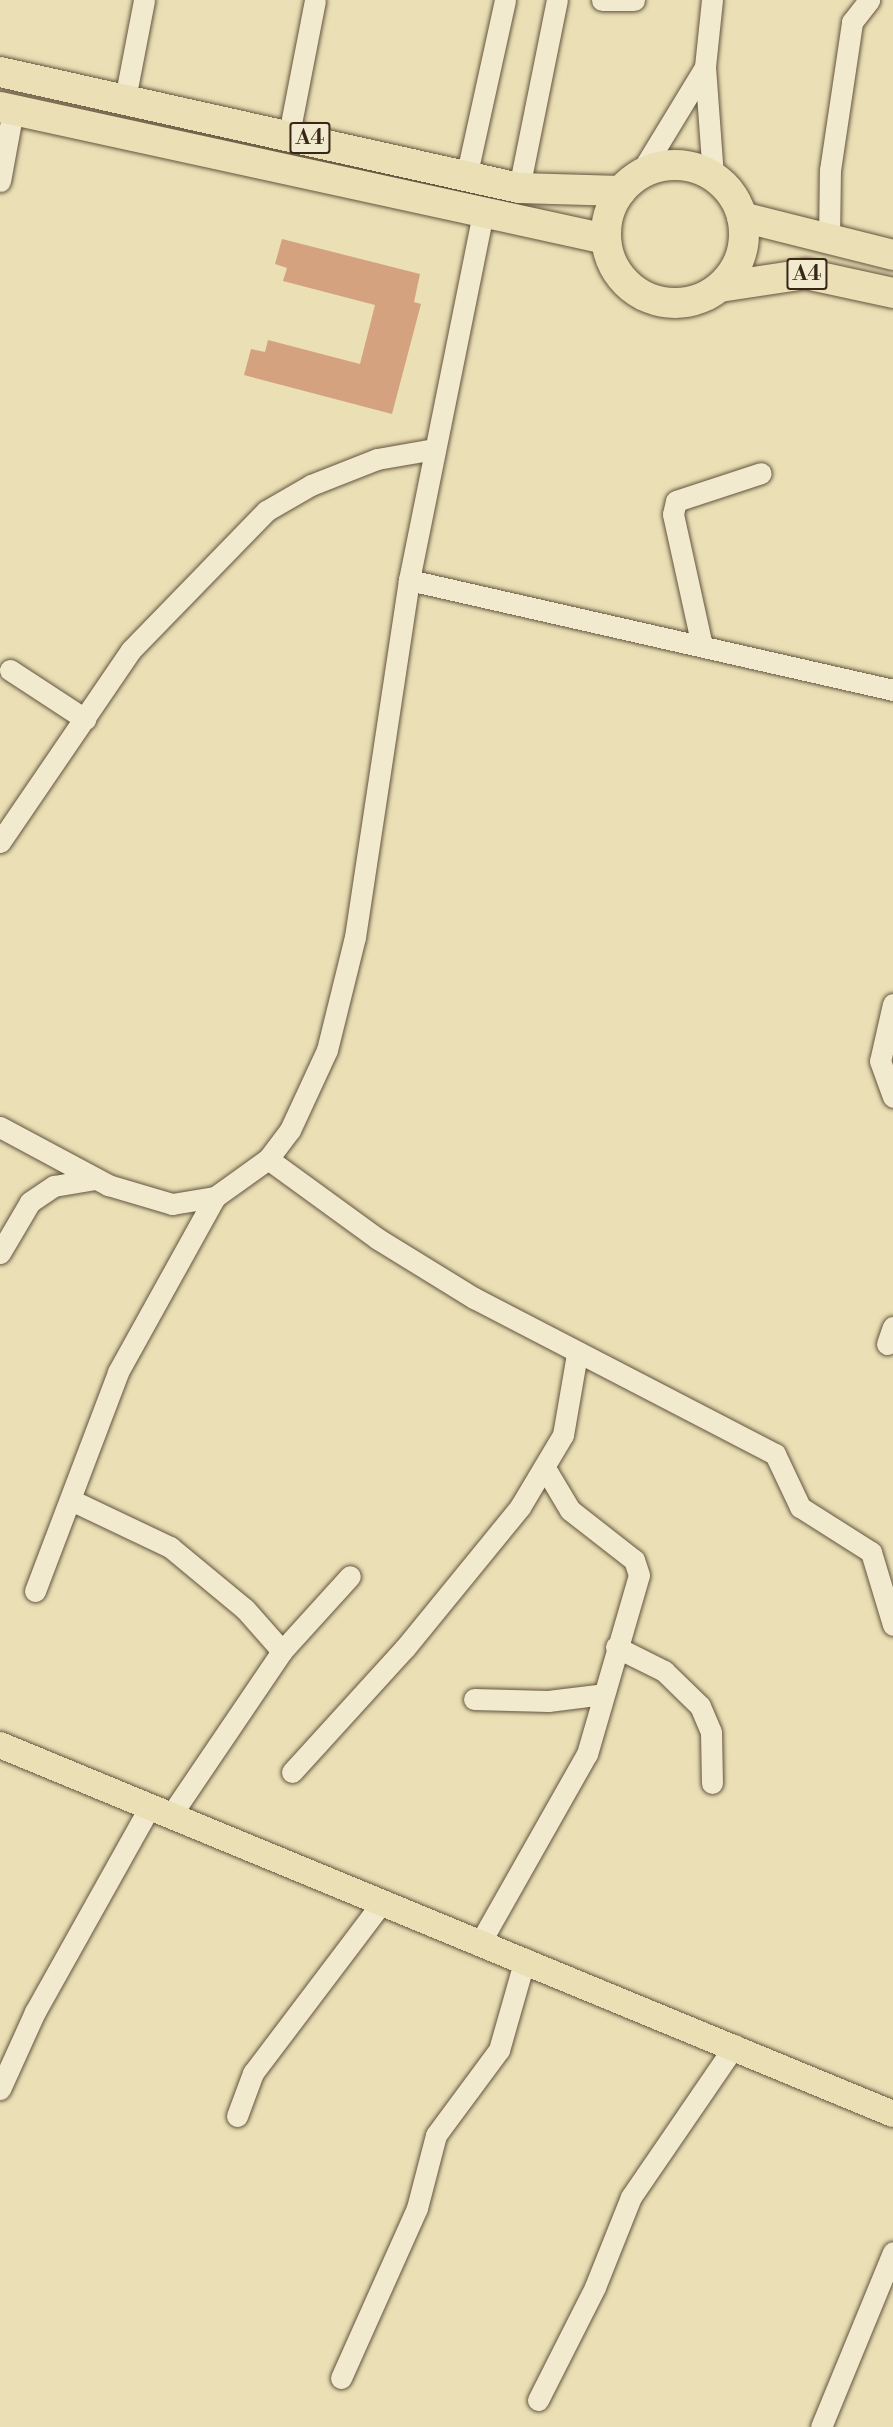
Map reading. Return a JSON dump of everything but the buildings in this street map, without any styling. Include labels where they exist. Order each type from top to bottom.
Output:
[{"type":"highway","name":"A4","points":[[0,72],[467,173],[519,188],[631,182],[664,165],[690,166],[713,176],[731,194],[742,217],[743,242],[736,267],[720,287],[698,300],[673,304],[648,298],[627,284],[612,264],[606,239],[609,213],[631,182]]},
{"type":"highway","name":"A4","points":[[6,108],[606,239]]},
{"type":"highway","name":"A4","points":[[742,217],[893,255]]},
{"type":"highway","name":"A4","points":[[720,287],[807,274],[893,293]]},
{"type":"main road","points":[[0,1745],[735,2045],[893,2114]]},
{"type":"street","points":[[125,99],[144,0]]},
{"type":"street","points":[[289,134],[315,0]]},
{"type":"street","points":[[467,173],[505,0]]},
{"type":"street","points":[[519,188],[556,0]]},
{"type":"street","points":[[602,0],[634,0]]},
{"type":"street","points":[[712,0],[705,67],[713,176]]},
{"type":"street","points":[[829,239],[830,170],[852,22],[869,0]]},
{"type":"street","points":[[631,182],[705,67]]},
{"type":"street","points":[[0,181],[6,108]]},
{"type":"street","points":[[35,1591],[118,1372],[215,1197],[268,1159],[290,1130],[327,1050],[355,937],[409,580],[483,213]]},
{"type":"street","points":[[0,842],[130,650],[266,511],[377,459],[435,448]]},
{"type":"street","points":[[702,646],[673,514],[676,501],[761,473]]},
{"type":"street","points":[[409,580],[893,690]]},
{"type":"street","points":[[10,670],[85,719]]},
{"type":"street","points":[[893,1005],[880,1061],[893,1097]]},
{"type":"street","points":[[0,1127],[95,1179],[146,1201],[172,1204],[215,1197]]},
{"type":"street","points":[[268,1159],[378,1239],[577,1354],[775,1454],[800,1507],[871,1552],[893,1625]]},
{"type":"street","points":[[0,1253],[30,1202],[54,1186],[95,1179]]},
{"type":"street","points":[[292,1772],[487,1550],[545,1468],[562,1435],[577,1354]]},
{"type":"street","points":[[481,1941],[588,1754],[616,1647],[639,1575],[634,1560],[570,1510],[545,1468]]},
{"type":"street","points":[[71,1500],[170,1547],[245,1609],[282,1651]]},
{"type":"street","points":[[0,2088],[35,2012],[161,1810],[282,1651],[350,1576]]},
{"type":"street","points":[[616,1647],[664,1671],[700,1706],[711,1732],[712,1783]]},
{"type":"street","points":[[474,1700],[548,1701],[604,1694]]},
{"type":"street","points":[[237,2116],[253,2073],[383,1901]]},
{"type":"street","points":[[341,2378],[417,2208],[436,2134],[499,2050],[525,1959]]},
{"type":"street","points":[[538,2400],[596,2287],[631,2197],[735,2045]]},
{"type":"street","points":[[821,2427],[893,2252]]}]
